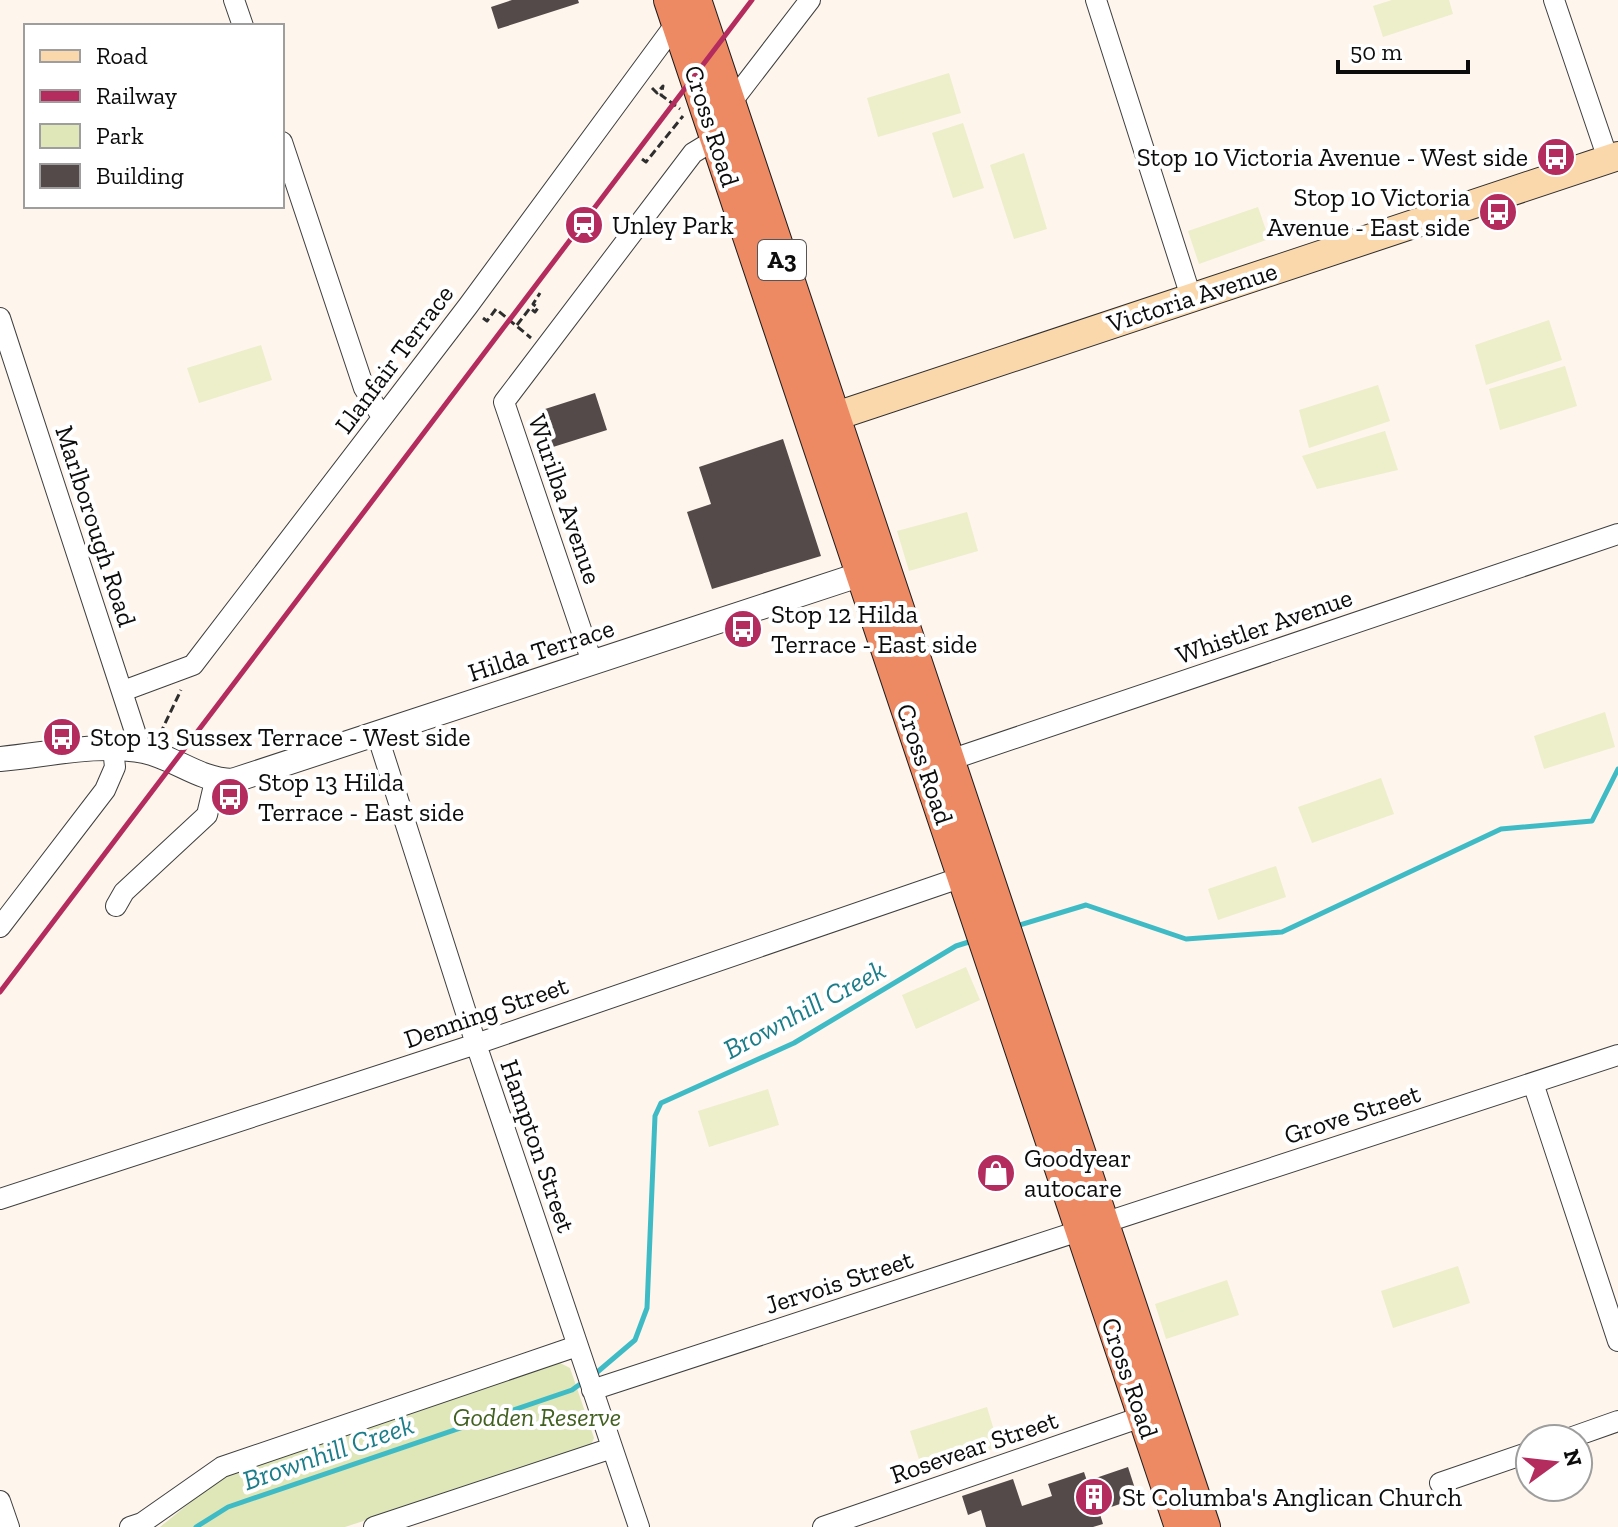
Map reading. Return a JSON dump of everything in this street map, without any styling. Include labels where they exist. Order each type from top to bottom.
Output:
[{"type":"highway","name":"Cross Road","points":[[681,7],[730,104],[823,420],[1153,1412],[1181,1527]]},
{"type":"highway","name":"Cross Road","points":[[681,7],[716,139],[823,420]]},
{"type":"highway","name":"Cross Road","points":[[1153,1412],[1204,1527]]},
{"type":"main road","name":"Victoria Avenue","points":[[823,420],[1613,157]]},
{"type":"street","points":[[234,0],[242,24]]},
{"type":"street","points":[[730,104],[810,0]]},
{"type":"street","points":[[1096,0],[1191,297]]},
{"type":"street","points":[[1554,0],[1613,157]]},
{"type":"street","name":"Llanfair Terrace","points":[[193,665],[468,306],[638,76],[681,7]]},
{"type":"street","name":"Wurilba Avenue","points":[[592,662],[504,402],[693,153],[716,139]]},
{"type":"street","points":[[284,148],[364,388],[382,417]]},
{"type":"street","name":"Marlborough Road","points":[[0,318],[146,752]]},
{"type":"street","name":"Whistler Avenue","points":[[937,764],[1618,534]]},
{"type":"street","name":"Hilda Terrace","points":[[215,781],[248,777],[873,571]]},
{"type":"street","points":[[123,691],[193,665]]},
{"type":"street","name":"Hampton Street","points":[[377,734],[476,1044],[639,1527]]},
{"type":"street","points":[[0,927],[105,790],[115,767],[113,748]]},
{"type":"street","points":[[0,759],[113,748],[146,752],[215,781],[207,815],[124,892],[116,906]]},
{"type":"street","name":"Denning Street","points":[[0,1199],[476,1044],[975,873]]},
{"type":"street","name":"Grove Street","points":[[1091,1226],[1618,1055]]},
{"type":"street","points":[[1533,1083],[1618,1341]]},
{"type":"street","name":"Jervois Street","points":[[589,1383],[1091,1226]]},
{"type":"street","points":[[130,1527],[142,1523],[222,1467],[577,1346]]},
{"type":"street","name":"Rosevear Street","points":[[823,1527],[1153,1412]]},
{"type":"street","points":[[1594,1429],[1618,1421]]},
{"type":"street","points":[[374,1527],[612,1448]]},
{"type":"street","points":[[1440,1483],[1514,1458]]},
{"type":"street","points":[[0,1501],[9,1527]]},
{"type":"path","points":[[638,76],[657,93],[663,86],[661,95],[680,109],[686,105],[681,112],[684,114],[646,162],[642,159]]},
{"type":"path","points":[[517,326],[530,308],[535,312],[538,308],[533,304],[540,293]]},
{"type":"path","points":[[468,306],[487,321],[496,309],[545,349]]},
{"type":"path","points":[[146,752],[193,665]]},
{"type":"green space","points":[[1392,0],[1449,0],[1453,14],[1383,37],[1373,6]]},
{"type":"green space","points":[[949,73],[961,113],[878,137],[867,98]]},
{"type":"green space","points":[[963,123],[984,188],[953,198],[932,133]]},
{"type":"green space","points":[[1024,153],[1047,229],[1014,239],[990,165]]},
{"type":"green space","points":[[1258,207],[1269,239],[1199,264],[1188,231]]},
{"type":"green space","points":[[1549,320],[1562,360],[1486,385],[1475,345]]},
{"type":"green space","points":[[261,345],[272,380],[199,403],[187,368]]},
{"type":"green space","points":[[1565,366],[1577,406],[1500,430],[1489,389]]},
{"type":"green space","points":[[1378,385],[1390,421],[1309,448],[1299,410]]},
{"type":"green space","points":[[1385,431],[1398,470],[1317,489],[1302,456]]},
{"type":"green space","points":[[967,512],[978,551],[909,571],[897,531]]},
{"type":"green space","points":[[1605,712],[1615,747],[1544,769],[1534,736]]},
{"type":"green space","points":[[1381,778],[1394,814],[1312,843],[1298,807]]},
{"type":"green space","points":[[1276,866],[1286,897],[1218,920],[1208,889]]},
{"type":"green space","points":[[966,967],[980,1000],[916,1029],[902,995]]},
{"type":"green space","points":[[768,1089],[779,1125],[709,1147],[698,1111]]},
{"type":"green space","points":[[1458,1266],[1470,1303],[1393,1328],[1381,1291]]},
{"type":"green space","points":[[1227,1280],[1239,1315],[1166,1339],[1155,1304]]},
{"type":"green space","name":"Godden Reserve","points":[[558,1362],[570,1368],[594,1438],[590,1447],[345,1527],[160,1527],[228,1472]]},
{"type":"green space","points":[[987,1407],[999,1447],[923,1472],[910,1431]]},
{"type":"building","points":[[512,0],[578,0],[579,3],[498,29],[491,7]]},
{"type":"building","points":[[595,393],[607,430],[553,447],[542,410]]},
{"type":"building","points":[[783,439],[821,556],[712,589],[687,512],[711,504],[699,467]]},
{"type":"building","name":"St Columba's Anglican Church","points":[[1128,1467],[1138,1498],[1099,1511],[1103,1524],[1093,1527],[986,1527],[981,1510],[968,1515],[962,1496],[1013,1479],[1022,1506],[1052,1496],[1048,1484],[1084,1472],[1087,1481]]},
{"type":"waterway","name":"Brownhill Creek","points":[[1016,926],[1086,905],[1186,939],[1282,932],[1501,829],[1592,821],[1618,769]]},
{"type":"waterway","name":"Brownhill Creek","points":[[595,1374],[635,1340],[647,1308],[655,1116],[661,1103],[794,1043],[956,946],[972,941]]},
{"type":"waterway","name":"Brownhill Creek","points":[[196,1527],[228,1507],[572,1390],[583,1382]]},
{"type":"railway","points":[[0,992],[752,0]]},
{"type":"place","name":"Stop 10 Victoria Avenue - West side","points":[[1556,157]]},
{"type":"place","name":"Stop 10 Victoria Avenue - East side","points":[[1498,212]]},
{"type":"place","name":"Unley Park","points":[[584,225]]},
{"type":"place","name":"Stop 12 Hilda Terrace - East side","points":[[743,629]]},
{"type":"place","name":"Stop 13 Sussex Terrace - West side","points":[[62,737]]},
{"type":"place","name":"Stop 13 Hilda Terrace - East side","points":[[230,797]]},
{"type":"place","name":"Goodyear autocare","points":[[996,1173]]},
{"type":"place","name":"St Columba's Anglican Church","points":[[1094,1497]]}]
